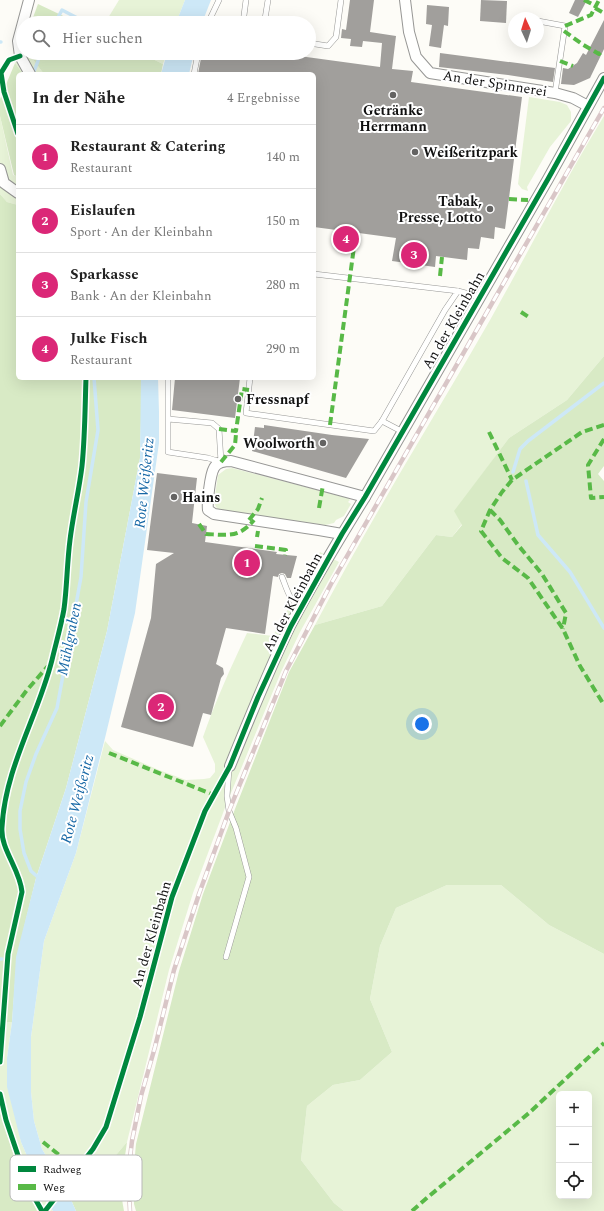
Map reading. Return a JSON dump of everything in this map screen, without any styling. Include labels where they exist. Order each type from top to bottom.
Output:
[{"type":"street","points":[[25,16],[29,0]]},
{"type":"street","name":"An der Spinnerei","points":[[404,0],[410,40],[416,57],[430,73],[555,93],[573,98],[588,106]]},
{"type":"street","points":[[22,60],[29,72]]},
{"type":"street","name":"An der Kleinbahn","points":[[230,766],[258,697],[301,607],[548,179],[604,78]]},
{"type":"street","points":[[0,169],[4,183],[16,192]]},
{"type":"street","points":[[342,534],[214,514],[208,510],[207,503],[214,468],[222,462],[231,461],[365,497]]},
{"type":"lane","points":[[212,16],[219,0]]},
{"type":"lane","points":[[244,16],[246,0]]},
{"type":"lane","points":[[265,16],[268,0]]},
{"type":"lane","points":[[316,44],[328,46],[336,37],[341,0]]},
{"type":"lane","points":[[544,22],[565,26],[555,93]]},
{"type":"lane","points":[[194,72],[197,60]]},
{"type":"lane","points":[[316,274],[458,291],[480,297]]},
{"type":"lane","points":[[250,380],[246,413],[374,431],[382,421],[445,310],[458,291]]},
{"type":"lane","points":[[168,380],[168,419],[168,452],[208,458],[222,462],[219,429],[212,423],[168,419]]},
{"type":"lane","points":[[382,421],[403,432]]},
{"type":"lane","points":[[282,577],[294,603],[301,607]]},
{"type":"lane","points":[[226,957],[249,877],[236,828],[229,811],[227,796],[230,766]]},
{"type":"lane","name":"An der Kleinbahn","points":[[89,1155],[106,1127],[140,1017],[172,897],[205,811],[230,766]]},
{"type":"green space","points":[[119,0],[185,0],[179,16],[109,16]]},
{"type":"green space","points":[[38,4],[63,16],[34,16]]},
{"type":"green space","points":[[16,60],[33,60],[42,72],[22,72],[15,63]]},
{"type":"green space","points":[[33,60],[155,60],[163,64],[161,72],[42,72]]},
{"type":"green space","points":[[155,60],[164,60],[163,64]]},
{"type":"green space","points":[[15,63],[22,72],[16,72],[16,176],[14,175],[0,116],[0,99]]},
{"type":"green space","points":[[529,97],[560,102],[567,105],[571,112],[571,121],[550,147],[527,187],[528,191],[522,189],[518,184]]},
{"type":"green space","points":[[0,116],[13,175],[16,176],[16,204],[7,202],[0,194]]},
{"type":"green space","points":[[604,116],[604,356],[567,400],[509,438],[455,511],[462,524],[452,537],[436,535],[382,606],[315,625],[372,522],[488,324]]},
{"type":"green space","points":[[0,194],[7,202],[16,204],[16,380],[142,381],[140,458],[107,631],[66,788],[36,878],[17,957],[12,1022],[0,1023]]},
{"type":"green space","points":[[604,356],[604,466],[598,474],[604,481],[604,954],[549,925],[501,885],[447,885],[396,908],[380,946],[370,999],[392,1052],[360,1080],[333,1085],[307,1106],[301,1160],[334,1203],[344,1211],[136,1211],[134,1201],[142,1201],[142,1155],[135,1155],[136,1144],[179,971],[203,894],[289,672],[315,625],[382,606],[436,535],[452,537],[462,525],[454,511],[509,438],[567,400]]},
{"type":"green space","points":[[232,468],[348,498],[350,500],[348,502],[351,504],[344,516],[336,520],[334,523],[325,525],[219,510],[214,502],[218,475],[226,469]]},
{"type":"green space","points":[[320,552],[339,562],[300,632],[281,672],[226,805],[193,893],[169,970],[127,1142],[116,1155],[46,1155],[42,1149],[34,1121],[31,1092],[31,1037],[44,941],[76,853],[105,741],[113,750],[186,780],[210,778],[215,772],[215,764],[203,737],[229,672],[247,633],[273,636]]},
{"type":"green space","points":[[447,885],[501,885],[549,925],[604,954],[604,1211],[344,1211],[334,1203],[301,1160],[307,1106],[333,1085],[360,1080],[392,1052],[370,999],[380,946],[396,908]]},
{"type":"green space","points":[[12,1022],[7,1058],[21,1142],[27,1155],[14,1155],[0,1112],[0,1023]]},
{"type":"green space","points":[[0,1112],[14,1155],[10,1155],[10,1201],[32,1201],[37,1211],[0,1211]]},
{"type":"green space","points":[[127,1142],[125,1155],[116,1155]]},
{"type":"green space","points":[[32,1201],[47,1201],[53,1211],[37,1211]]},
{"type":"green space","points":[[72,1201],[123,1201],[124,1211],[76,1211]]},
{"type":"water","points":[[185,0],[211,0],[205,16],[179,16]]},
{"type":"water","points":[[165,60],[192,60],[189,72],[162,72]]},
{"type":"water","name":"Rote Weißeritz","points":[[141,380],[158,380],[159,443],[135,613],[76,853],[44,941],[31,1037],[31,1092],[34,1121],[42,1149],[46,1155],[27,1155],[21,1142],[7,1087],[7,1058],[12,1022],[16,957],[36,878],[66,788],[107,631],[140,458]]},
{"type":"water","points":[[47,1201],[72,1201],[76,1211],[53,1211]]},
{"type":"pier","points":[[47,1201],[57,1201],[51,1208],[46,1202]]},
{"type":"building","name":"Weißeritzpark","points":[[350,0],[374,0],[370,32],[396,36],[392,69],[413,71],[411,82],[522,97],[505,229],[495,227],[494,239],[481,237],[479,249],[468,248],[467,260],[436,256],[435,267],[392,261],[396,238],[316,227],[316,72],[198,72],[201,60],[316,60],[316,58],[380,67],[382,43],[363,41],[362,47],[350,46],[351,39],[341,38],[342,29],[346,30]]},
{"type":"building","points":[[481,0],[507,1],[506,23],[480,21]]},
{"type":"building","points":[[575,0],[587,0],[578,17],[569,13]]},
{"type":"building","points":[[427,5],[449,7],[448,26],[444,25],[441,48],[429,46],[432,25],[426,24]]},
{"type":"building","points":[[604,20],[604,49],[590,78],[574,85],[561,84],[563,68],[568,69],[577,63],[583,53],[586,55]]},
{"type":"building","points":[[440,53],[555,68],[553,82],[439,67]]},
{"type":"building","points":[[175,380],[240,380],[235,418],[172,410]]},
{"type":"building","points":[[264,425],[369,439],[346,478],[252,451],[255,427],[264,428]]},
{"type":"building","points":[[157,473],[197,478],[192,523],[207,526],[205,542],[297,556],[291,578],[287,578],[285,574],[282,573],[279,574],[278,577],[273,576],[265,634],[226,628],[216,664],[223,668],[224,674],[221,678],[211,715],[203,713],[193,747],[121,727],[151,618],[156,564],[174,553],[147,550]]},
{"type":"waterway","name":"Mühlgraben","points":[[59,16],[62,10],[74,16]]},
{"type":"waterway","name":"Mühlgraben","points":[[34,72],[38,60]]},
{"type":"waterway","name":"Mühlgraben","points":[[40,879],[31,871],[24,853],[20,829],[20,811],[26,782],[36,754],[57,708],[81,577],[86,502],[98,430],[94,380]]},
{"type":"waterway","points":[[513,472],[520,449],[528,441],[604,383]]},
{"type":"waterway","points":[[526,481],[538,535],[570,572],[604,628]]},
{"type":"railway","points":[[130,1155],[141,1096],[174,970],[199,894],[229,811],[286,671],[331,584],[604,108]]},
{"type":"railway","points":[[129,1201],[130,1211]]},
{"type":"marked path","points":[[584,0],[596,6]]},
{"type":"marked path","points":[[565,26],[591,15],[599,0]]},
{"type":"marked path","points":[[595,8],[604,13]]},
{"type":"marked path","points":[[564,31],[599,54],[601,52]]},
{"type":"marked path","points":[[560,61],[573,66]]},
{"type":"marked path","points":[[509,199],[528,200]]},
{"type":"marked path","points":[[330,425],[356,232]]},
{"type":"marked path","points":[[440,276],[442,257]]},
{"type":"marked path","points":[[521,312],[530,318]]},
{"type":"marked path","points":[[219,429],[236,431],[242,389],[249,390]]},
{"type":"marked path","points":[[604,425],[582,432],[512,480],[490,510],[481,531],[502,558],[528,578],[563,629],[580,666],[604,705]]},
{"type":"marked path","points":[[489,432],[512,480]]},
{"type":"marked path","points":[[221,462],[235,445],[236,434]]},
{"type":"marked path","points":[[604,439],[588,465],[591,498],[604,497]]},
{"type":"marked path","points":[[319,508],[323,485]]},
{"type":"marked path","points":[[249,520],[258,509],[262,498]]},
{"type":"marked path","points":[[490,510],[500,520],[542,574],[566,613],[563,629]]},
{"type":"marked path","points":[[199,524],[206,534],[227,535],[238,533],[249,526],[254,520]]},
{"type":"marked path","points":[[257,537],[258,531]]},
{"type":"marked path","points":[[255,546],[286,550],[285,555]]},
{"type":"marked path","points":[[0,726],[27,690],[48,666]]},
{"type":"marked path","points":[[109,753],[214,795]]},
{"type":"marked path","points":[[412,1211],[529,1113],[604,1043]]},
{"type":"marked path","points":[[43,1142],[59,1155]]},
{"type":"cycle path","points":[[16,57],[9,60],[1,73],[4,92],[16,128]]},
{"type":"cycle path","points":[[88,1155],[106,1127],[140,1017],[172,897],[205,811],[230,766],[258,697],[291,626],[342,534],[365,497],[548,179],[604,78]]},
{"type":"cycle path","points":[[0,1062],[8,954],[22,892],[18,875],[7,851],[2,835],[4,805],[15,763],[46,681],[63,615],[70,540],[82,466],[86,380]]},
{"type":"cycle path","points":[[0,1094],[6,1120],[18,1155]]},
{"type":"cycle path","points":[[36,1201],[42,1211]]},
{"type":"cycle path","points":[[45,1211],[53,1201]]},
{"type":"place","name":"Getränke Herrmann","points":[[393,95]]},
{"type":"place","name":"Weißeritzpark","points":[[415,152]]},
{"type":"place","name":"Tabak, Presse, Lotto","points":[[490,209]]},
{"type":"place","name":"Julke Fisch","points":[[346,239]]},
{"type":"place","name":"Sparkasse","points":[[414,255]]},
{"type":"place","name":"Fressnapf","points":[[238,399]]},
{"type":"place","name":"Woolworth","points":[[323,443]]},
{"type":"place","name":"Hains","points":[[174,497]]},
{"type":"place","name":"Restaurant & Catering","points":[[247,563]]},
{"type":"place","name":"Eislaufen","points":[[161,707]]}]
